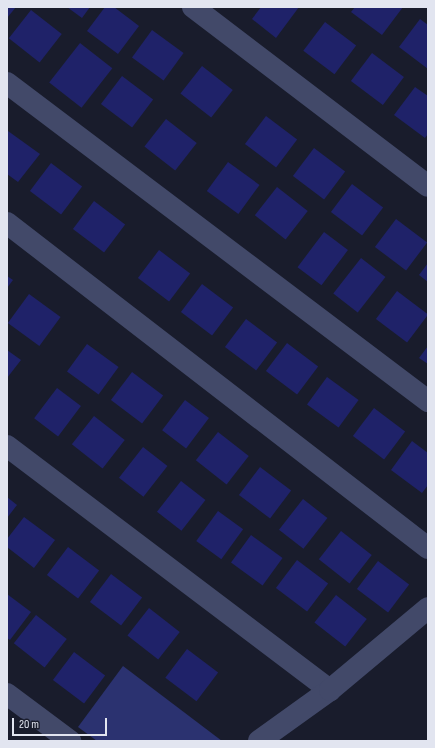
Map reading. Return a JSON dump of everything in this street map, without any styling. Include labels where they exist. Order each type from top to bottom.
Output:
[{"type":"street","points":[[193,7],[428,186]]},
{"type":"street","points":[[7,83],[428,401]]},
{"type":"street","points":[[7,223],[428,548]]},
{"type":"street","points":[[7,446],[330,690]]},
{"type":"street","points":[[259,741],[330,690],[428,608]]},
{"type":"street","points":[[7,694],[70,741]]},
{"type":"shaded area","points":[[123,666],[222,741],[97,741],[78,727]]},
{"type":"building","points":[[7,7],[16,7],[7,18]]},
{"type":"building","points":[[67,7],[90,7],[82,18]]},
{"type":"building","points":[[105,7],[114,7],[139,26],[118,54],[87,31]]},
{"type":"building","points":[[261,7],[299,7],[276,38],[252,19]]},
{"type":"building","points":[[355,7],[403,7],[382,35],[351,12]]},
{"type":"building","points":[[31,10],[62,34],[40,62],[9,38]]},
{"type":"building","points":[[420,19],[428,25],[428,69],[399,47]]},
{"type":"building","points":[[325,22],[356,45],[334,74],[303,51]]},
{"type":"building","points":[[152,30],[184,53],[164,80],[132,58]]},
{"type":"building","points":[[80,43],[112,68],[82,108],[49,82]]},
{"type":"building","points":[[372,53],[404,77],[383,105],[351,81]]},
{"type":"building","points":[[202,66],[233,90],[211,118],[180,94]]},
{"type":"building","points":[[122,76],[153,99],[132,127],[101,104]]},
{"type":"building","points":[[415,87],[428,96],[428,134],[425,138],[394,115]]},
{"type":"building","points":[[266,116],[297,139],[276,167],[245,144]]},
{"type":"building","points":[[166,119],[197,143],[175,171],[144,147]]},
{"type":"building","points":[[8,131],[40,154],[18,182],[7,174]]},
{"type":"building","points":[[314,148],[345,171],[324,199],[293,176]]},
{"type":"building","points":[[228,162],[260,185],[238,214],[207,191]]},
{"type":"building","points":[[51,163],[82,186],[61,214],[30,191]]},
{"type":"building","points":[[352,184],[383,207],[362,235],[331,212]]},
{"type":"building","points":[[277,187],[308,211],[286,239],[255,215]]},
{"type":"building","points":[[94,201],[125,224],[104,252],[73,229]]},
{"type":"building","points":[[396,219],[427,242],[406,270],[375,247]]},
{"type":"building","points":[[324,232],[348,250],[321,285],[298,267]]},
{"type":"building","points":[[159,250],[190,273],[169,301],[138,278]]},
{"type":"building","points":[[361,258],[385,277],[358,313],[333,293]]},
{"type":"building","points":[[428,263],[428,282],[419,275]]},
{"type":"building","points":[[7,276],[13,280],[7,288]]},
{"type":"building","points":[[202,284],[233,307],[212,335],[181,312]]},
{"type":"building","points":[[397,291],[428,314],[407,342],[376,319]]},
{"type":"building","points":[[29,294],[61,317],[39,346],[8,323]]},
{"type":"building","points":[[246,319],[277,342],[256,370],[225,347]]},
{"type":"building","points":[[287,343],[318,366],[297,394],[266,371]]},
{"type":"building","points":[[87,344],[119,367],[99,394],[67,372]]},
{"type":"building","points":[[428,346],[428,364],[419,358]]},
{"type":"building","points":[[7,350],[21,360],[7,378]]},
{"type":"building","points":[[132,372],[163,395],[142,423],[111,400]]},
{"type":"building","points":[[327,377],[359,400],[339,427],[307,405]]},
{"type":"building","points":[[57,388],[81,406],[58,436],[34,418]]},
{"type":"building","points":[[185,400],[209,418],[186,448],[162,430]]},
{"type":"building","points":[[374,408],[405,431],[384,459],[353,436]]},
{"type":"building","points":[[94,416],[125,440],[103,468],[72,444]]},
{"type":"building","points":[[218,432],[249,456],[227,484],[196,460]]},
{"type":"building","points":[[412,441],[428,453],[428,485],[422,493],[391,470]]},
{"type":"building","points":[[143,447],[167,466],[143,497],[119,478]]},
{"type":"building","points":[[260,467],[291,490],[270,518],[239,495]]},
{"type":"building","points":[[181,481],[205,500],[181,531],[157,512]]},
{"type":"building","points":[[7,497],[17,505],[7,518]]},
{"type":"building","points":[[303,499],[327,518],[303,549],[279,530]]},
{"type":"building","points":[[218,511],[243,529],[221,559],[196,541]]},
{"type":"building","points":[[24,517],[55,540],[34,568],[7,547],[7,539]]},
{"type":"building","points":[[341,531],[372,555],[350,583],[319,559]]},
{"type":"building","points":[[251,535],[283,558],[263,585],[231,563]]},
{"type":"building","points":[[68,547],[99,570],[78,598],[47,575]]},
{"type":"building","points":[[297,560],[328,583],[307,611],[276,588]]},
{"type":"building","points":[[378,561],[409,584],[388,612],[357,589]]},
{"type":"building","points":[[111,574],[142,597],[121,625],[90,602]]},
{"type":"building","points":[[7,594],[31,612],[10,640],[7,638]]},
{"type":"building","points":[[336,595],[367,619],[345,647],[314,623]]},
{"type":"building","points":[[149,608],[180,632],[158,660],[127,636]]},
{"type":"building","points":[[36,615],[67,639],[45,667],[14,643]]},
{"type":"building","points":[[187,649],[218,672],[196,701],[165,678]]},
{"type":"building","points":[[74,652],[105,675],[84,703],[53,680]]}]
